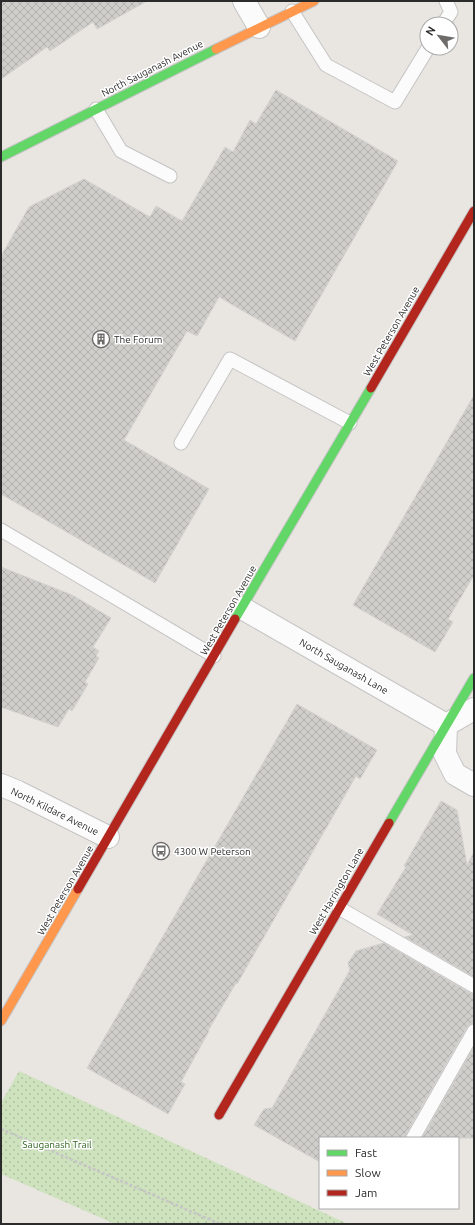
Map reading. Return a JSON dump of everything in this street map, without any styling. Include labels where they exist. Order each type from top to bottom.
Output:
[{"type":"main road","name":"North Sauganash Avenue","points":[[1,157],[259,26],[314,1]]},
{"type":"main road","name":"West Peterson Avenue","points":[[1,1021],[474,211]]},
{"type":"main road","name":"West Harrington Lane","points":[[219,1115],[474,678]]},
{"type":"street","points":[[244,1],[259,26]]},
{"type":"street","name":"North Sauganash Lane","points":[[242,608],[446,725]]},
{"type":"street","points":[[474,709],[446,725],[445,754],[455,774],[474,785]]},
{"type":"street","name":"North Kildare Avenue","points":[[1,785],[108,837]]},
{"type":"lane","points":[[446,1],[451,12],[448,16]]},
{"type":"lane","points":[[292,11],[326,65],[395,102],[423,56]]},
{"type":"lane","points":[[96,109],[121,151],[170,176]]},
{"type":"lane","points":[[181,443],[230,359],[350,423]]},
{"type":"lane","points":[[1,530],[214,656]]},
{"type":"lane","points":[[339,908],[474,986]]},
{"type":"lane","points":[[414,1137],[474,1031]]},
{"type":"path","points":[[1,1129],[220,1224]]},
{"type":"green space","name":"Sauganash Trail","points":[[19,1071],[348,1224],[115,1224],[1,1174],[1,1103]]},
{"type":"building","points":[[1,1],[147,1],[97,29],[93,22],[50,51],[47,47],[1,79]]},
{"type":"building","name":"The Forum","points":[[276,90],[398,161],[295,341],[219,297],[197,336],[187,331],[124,440],[209,489],[155,583],[1,494],[1,256],[29,207],[84,179],[150,217],[156,206],[182,221],[225,147],[233,152],[250,120],[256,124]]},
{"type":"building","points":[[474,395],[474,575],[448,619],[453,622],[435,652],[353,605]]},
{"type":"building","points":[[1,567],[72,595],[111,618],[93,647],[99,651],[96,656],[99,658],[85,682],[88,684],[72,711],[69,709],[58,727],[1,707]]},
{"type":"building","points":[[297,704],[377,750],[360,779],[356,776],[237,984],[236,983],[208,1031],[181,1082],[185,1084],[168,1114],[87,1068]]},
{"type":"building","points":[[441,801],[457,810],[467,865],[474,852],[474,977],[405,937],[413,935],[377,914],[406,867],[404,866]]},
{"type":"building","points":[[384,943],[474,994],[474,1023],[467,1027],[405,1137],[319,1137],[319,1161],[254,1125],[264,1109],[272,1108],[350,970],[348,963],[356,951]]},
{"type":"building","points":[[474,1047],[474,1138],[423,1137]]},
{"type":"traffic: fast","points":[[1,157],[216,49]]},
{"type":"traffic: fast","points":[[235,619],[371,388]]},
{"type":"traffic: fast","points":[[389,823],[474,678]]},
{"type":"traffic: slow","points":[[216,49],[314,1]]},
{"type":"traffic: slow","points":[[1,1021],[78,889]]},
{"type":"traffic: jam","points":[[371,388],[474,211]]},
{"type":"traffic: jam","points":[[78,889],[235,619]]},
{"type":"traffic: jam","points":[[219,1115],[389,823]]},
{"type":"place","name":"The Forum","points":[[101,339]]},
{"type":"place","name":"4300 W Peterson","points":[[161,851]]}]
